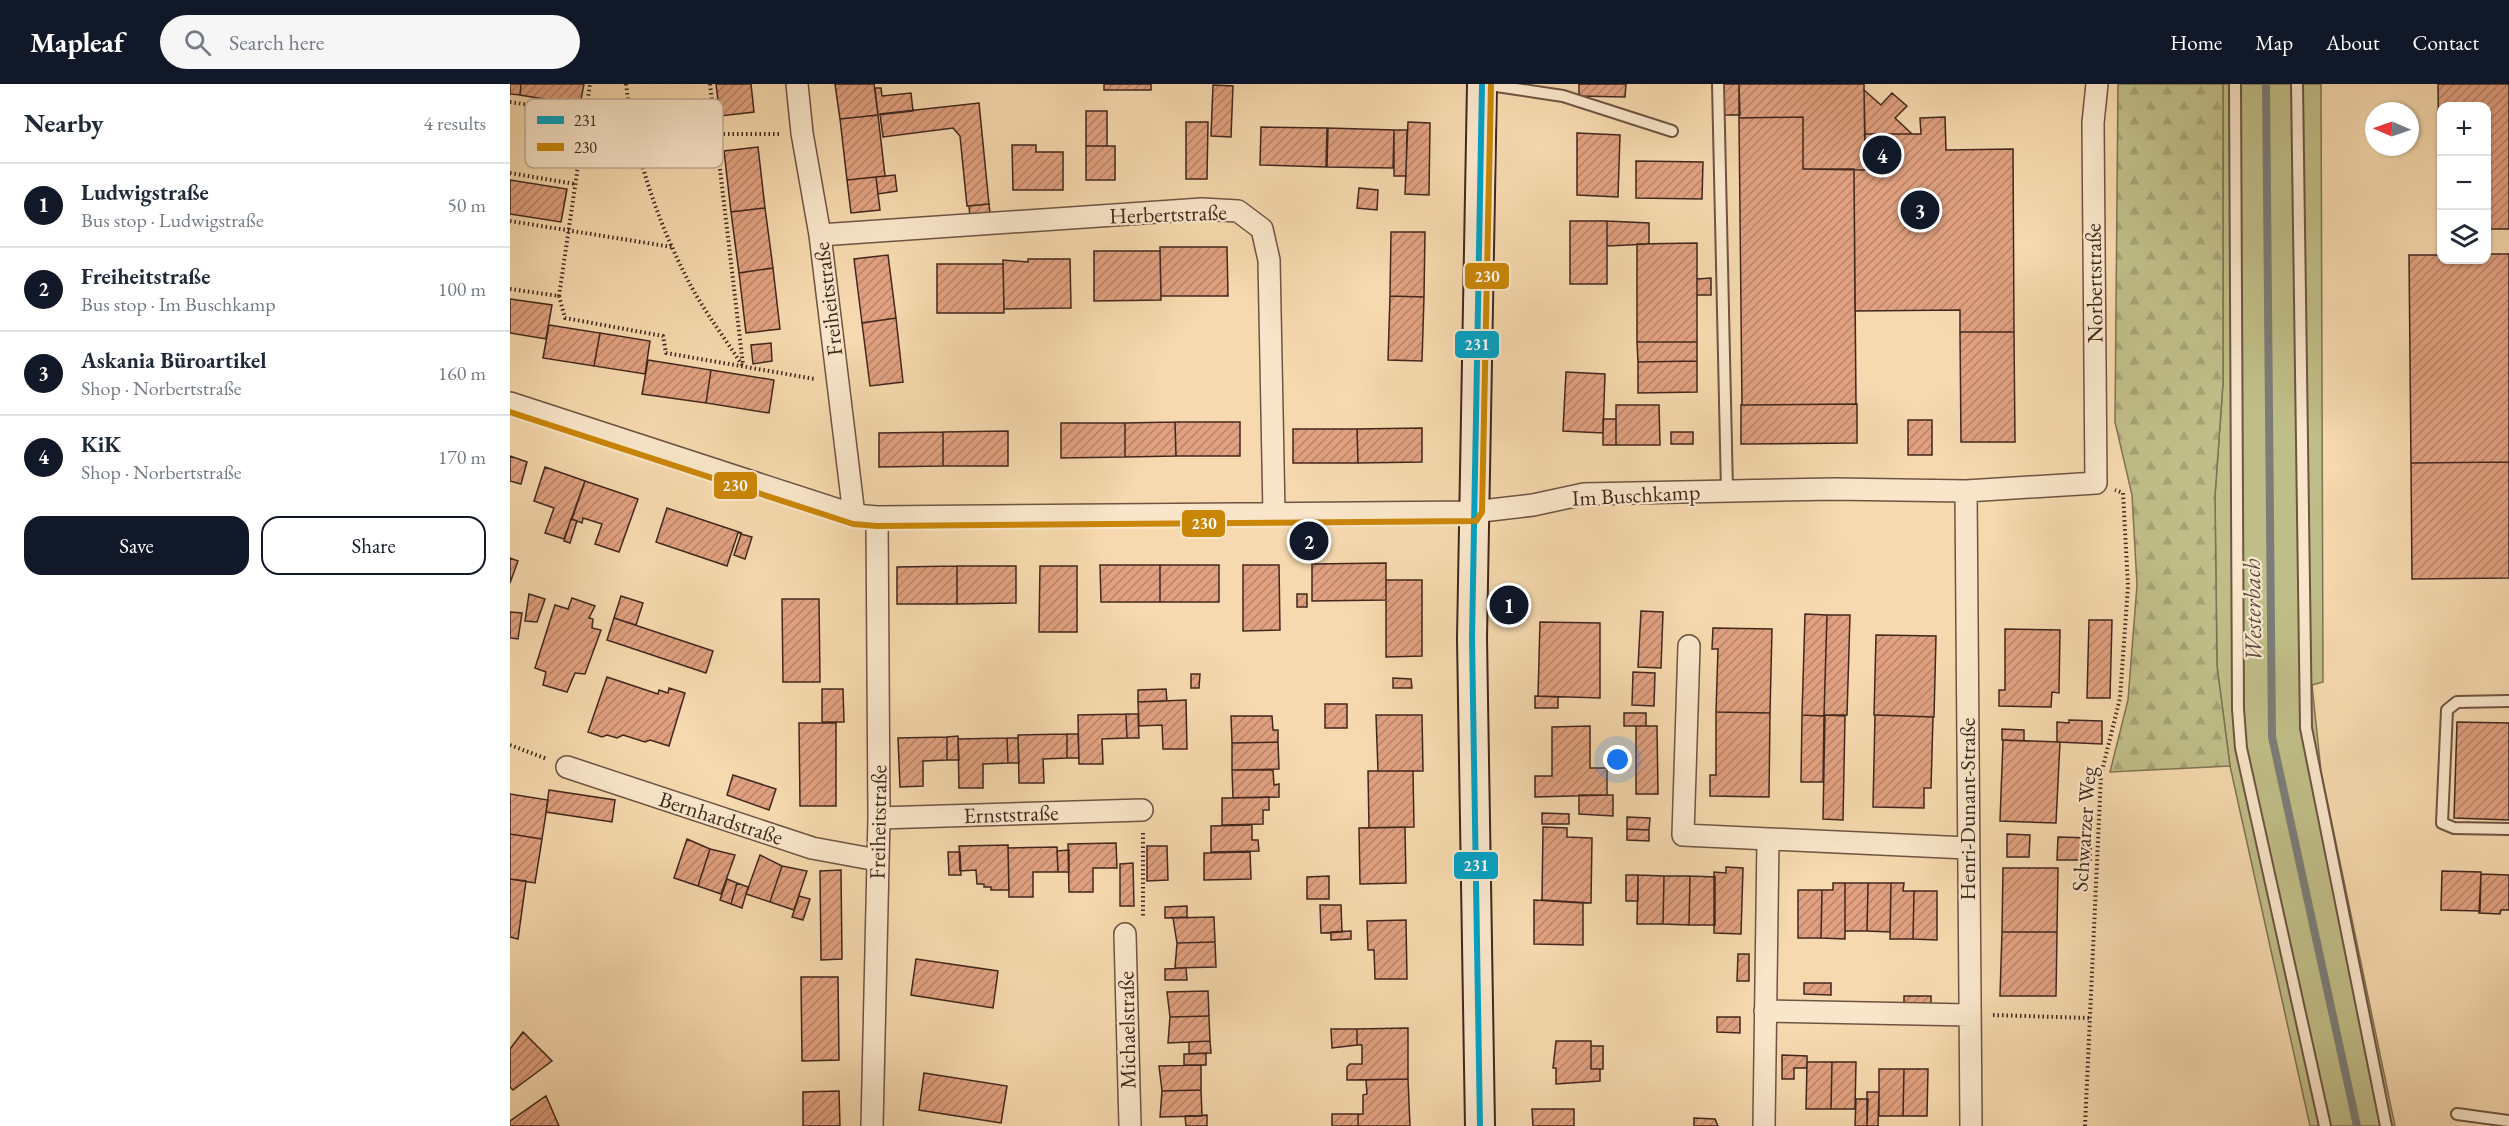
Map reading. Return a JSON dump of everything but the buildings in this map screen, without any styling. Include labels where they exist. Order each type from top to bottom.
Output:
[{"type":"main road","points":[[1480,1126],[1473,512],[1482,84]]},
{"type":"street","name":"Freiheitstraße","points":[[796,84],[820,235],[854,514]]},
{"type":"street","name":"Norbertstraße","points":[[2096,483],[2093,123],[2097,84]]},
{"type":"street","name":"Herbertstraße","points":[[820,235],[1202,209],[1238,211],[1262,229],[1269,260],[1274,513]]},
{"type":"street","name":"Im Buschkamp","points":[[510,403],[854,514],[877,517],[1473,512],[1533,505],[1584,494],[1727,491],[1966,491],[2096,483]]},
{"type":"street","name":"Henri-Dunant-Straße","points":[[1966,491],[1967,848],[1971,1126]]},
{"type":"street","name":"Freiheitstraße","points":[[872,1126],[879,818],[877,517]]},
{"type":"street","points":[[1689,646],[1683,835],[1967,848]]},
{"type":"street","name":"Bernhardstraße","points":[[567,767],[812,848],[877,860]]},
{"type":"street","name":"Ernststraße","points":[[879,818],[1143,810]]},
{"type":"street","points":[[1764,1126],[1768,839]]},
{"type":"street","name":"Michaelstraße","points":[[1125,934],[1130,1126]]},
{"type":"street","points":[[1765,1011],[1969,1015]]},
{"type":"lane","points":[[1482,84],[1563,96],[1672,131]]},
{"type":"lane","points":[[1718,84],[1727,491]]},
{"type":"lane","points":[[2235,84],[2238,709],[2241,748],[2325,1126]]},
{"type":"lane","points":[[2297,84],[2306,728],[2386,1126]]},
{"type":"lane","points":[[2509,701],[2457,702],[2447,710],[2442,823],[2454,828],[2509,830]]},
{"type":"lane","points":[[2457,1114],[2509,1121]]},
{"type":"path","points":[[588,99],[590,84]]},
{"type":"path","points":[[626,84],[628,99]]},
{"type":"path","points":[[710,84],[711,99]]},
{"type":"path","points":[[510,102],[525,105]]},
{"type":"path","points":[[723,135],[802,133]]},
{"type":"path","points":[[577,168],[559,296],[565,318],[663,336],[666,353],[838,384]]},
{"type":"path","points":[[642,168],[650,198],[693,290],[743,366]]},
{"type":"path","points":[[719,168],[743,366]]},
{"type":"path","points":[[510,173],[575,184]]},
{"type":"path","points":[[510,221],[672,247]]},
{"type":"path","points":[[510,289],[559,296]]},
{"type":"path","name":"Schwarzer Weg","points":[[2085,1126],[2101,775],[2120,698],[2128,586],[2123,493],[2096,483]]},
{"type":"path","points":[[510,745],[567,767]]},
{"type":"path","points":[[1125,934],[1143,933],[1143,810]]},
{"type":"path","points":[[1969,1015],[2089,1017]]},
{"type":"green space","points":[[2118,84],[2223,84],[2223,383],[2215,496],[2217,666],[2230,766],[2110,772],[2128,700],[2137,585],[2132,495],[2115,422]]},
{"type":"green space","points":[[2223,84],[2321,84],[2323,682],[2312,685],[2321,771],[2395,1126],[2310,1126],[2230,766],[2217,666],[2215,496],[2223,383]]},
{"type":"waterway","name":"Westerbach","points":[[2266,84],[2272,737],[2357,1126]]},
{"type":"transit line","name":"231","points":[[1480,1126],[1472,638],[1482,84]]},
{"type":"transit line","name":"230","points":[[510,412],[853,524],[877,526],[1476,521],[1482,512],[1491,84]]},
{"type":"place","name":"KiK","points":[[1882,155]]},
{"type":"place","name":"Askania Büroartikel","points":[[1920,210]]},
{"type":"place","name":"Freiheitstraße","points":[[1309,541]]},
{"type":"place","name":"Ludwigstraße","points":[[1509,605]]}]
